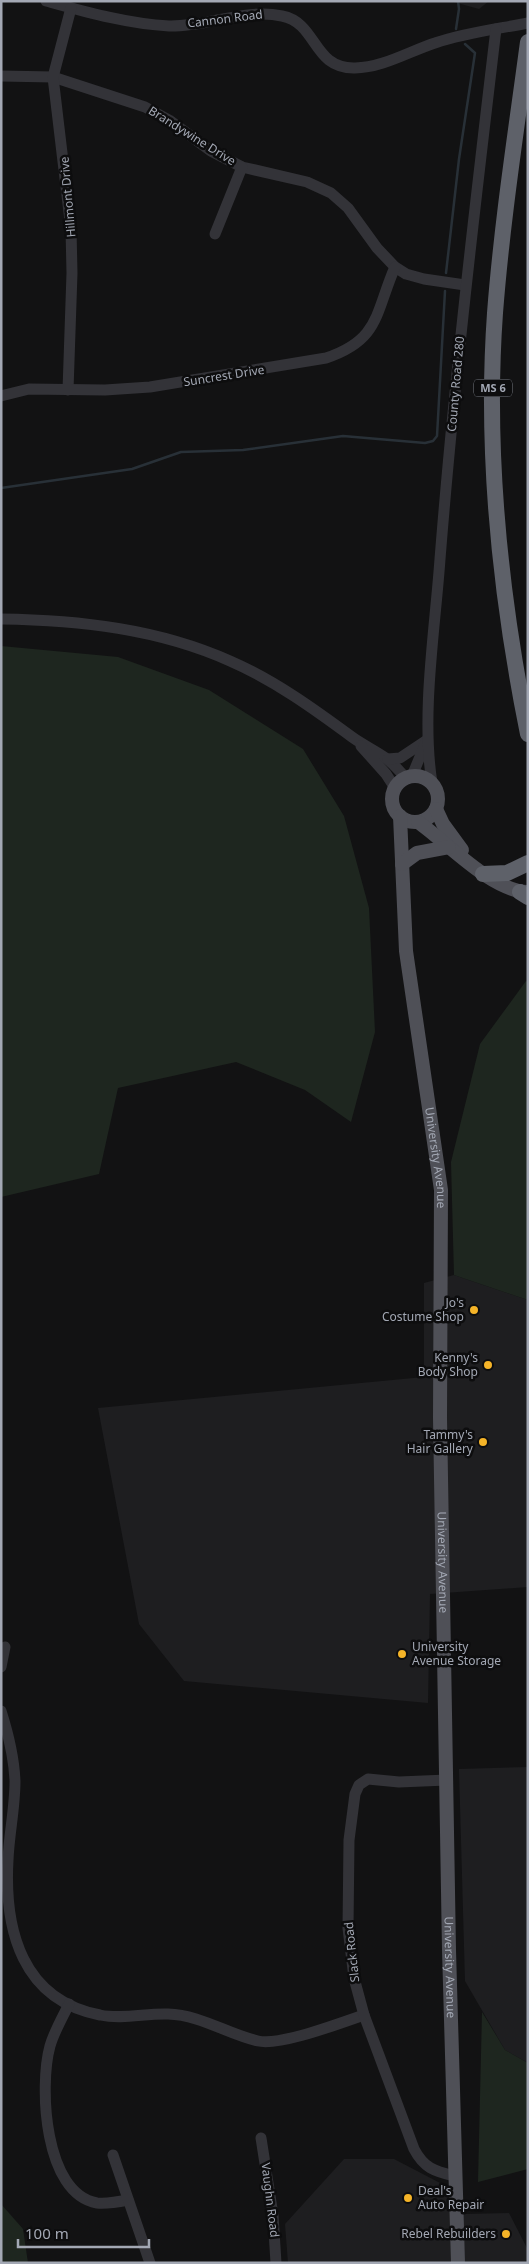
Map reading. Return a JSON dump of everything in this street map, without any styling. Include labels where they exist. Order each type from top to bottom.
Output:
[{"type":"highway","name":"MS 6","points":[[528,42],[495,313],[492,400],[495,506],[502,575],[511,648],[528,734]]},
{"type":"highway","points":[[483,874],[507,873],[528,864]]},
{"type":"main road","points":[[468,860],[443,824],[436,809],[438,796],[432,783],[420,776],[409,777],[395,788],[392,803],[400,816],[416,822],[468,860],[483,874],[525,894]]},
{"type":"main road","points":[[416,822],[425,820],[436,809]]},
{"type":"main road","name":"University Avenue","points":[[400,816],[406,951],[441,1190],[440,1418],[454,2176],[458,2263]]},
{"type":"main road","name":"University Avenue","points":[[402,864],[416,822]]},
{"type":"main road","points":[[402,864],[417,853],[449,847]]},
{"type":"street","name":"Cannon Road","points":[[46,1],[133,21],[170,26],[263,13],[285,16],[300,24],[327,60],[339,68],[358,68],[378,64],[436,42],[528,24]]},
{"type":"street","name":"Hillmont Drive","points":[[68,390],[72,273],[71,229],[53,78],[71,8]]},
{"type":"street","name":"County Road 280","points":[[427,740],[443,528],[465,284],[496,29]]},
{"type":"street","name":"Brandywine Drive","points":[[1,76],[53,78],[145,107],[169,120],[211,151],[242,167],[307,182],[331,193],[348,208],[376,248],[395,267],[424,280],[465,284]]},
{"type":"street","points":[[215,234],[242,167]]},
{"type":"street","name":"Suncrest Drive","points":[[1,396],[30,389],[68,390],[150,387],[326,358],[347,351],[362,340],[376,321],[395,267]]},
{"type":"street","points":[[1,619],[83,623],[134,631],[187,644],[231,661],[268,681],[334,722],[409,777],[427,740]]},
{"type":"street","points":[[353,737],[386,774],[395,788]]},
{"type":"street","points":[[388,760],[405,756],[427,740]]},
{"type":"street","points":[[427,740],[432,783]]},
{"type":"street","points":[[1,1667],[5,1647]]},
{"type":"street","points":[[1,1711],[14,1773],[7,1892],[12,1926],[22,1958],[34,1978],[46,1992],[69,2004],[100,2015],[120,2017],[168,2014],[193,2016],[236,2034],[263,2042],[285,2039],[364,2015]]},
{"type":"street","name":"Slack Road","points":[[447,1780],[399,1782],[368,1779],[359,1785],[355,1794],[349,1840],[348,1928],[354,1978],[364,2015],[420,2162],[431,2171],[454,2176]]},
{"type":"street","points":[[69,2004],[50,2046],[44,2081],[48,2123],[56,2163],[75,2190],[96,2203],[128,2200]]},
{"type":"street","name":"Vaughn Road","points":[[261,2138],[273,2215],[276,2263]]},
{"type":"street","points":[[113,2155],[150,2263]]},
{"type":"street","points":[[451,2263],[458,2263]]},
{"type":"shaded area","points":[[450,1],[489,1],[479,9]]},
{"type":"shaded area","points":[[1,646],[118,657],[209,690],[303,749],[344,816],[369,908],[375,1032],[351,1122],[305,1090],[236,1062],[118,1088],[99,1174],[1,1197]]},
{"type":"shaded area","points":[[526,981],[528,982],[528,1300],[454,1275],[451,1162],[480,1044]]},
{"type":"shaded area","points":[[454,1275],[528,1300],[528,1587],[430,1594],[428,1703],[184,1681],[139,1624],[98,1408],[424,1377],[424,1283]]},
{"type":"shaded area","points":[[528,1767],[528,2063],[505,2050],[465,1981],[459,1769]]},
{"type":"shaded area","points":[[482,2012],[505,2050],[528,2063],[528,2169],[478,2182]]},
{"type":"shaded area","points":[[344,2159],[394,2159],[442,2184],[466,2214],[509,2213],[528,2250],[528,2263],[288,2263],[285,2224]]},
{"type":"shaded area","points":[[1,2204],[23,2229],[28,2263],[1,2263]]},
{"type":"waterway","points":[[456,29],[459,9],[458,1]]},
{"type":"waterway","points":[[446,273],[459,159],[475,53],[465,44]]},
{"type":"waterway","points":[[1,488],[132,469],[181,452],[243,450],[343,436],[425,443],[433,441],[437,436],[445,291]]},
{"type":"place","name":"Jo's Costume Shop","points":[[474,1310]]},
{"type":"place","name":"Kenny's Body Shop","points":[[488,1365]]},
{"type":"place","name":"Tammy's Hair Gallery","points":[[483,1442]]},
{"type":"place","name":"University Avenue Storage","points":[[402,1654]]},
{"type":"place","name":"Deal's Auto Repair","points":[[408,2198]]},
{"type":"place","name":"Rebel Rebuilders","points":[[506,2234]]}]
